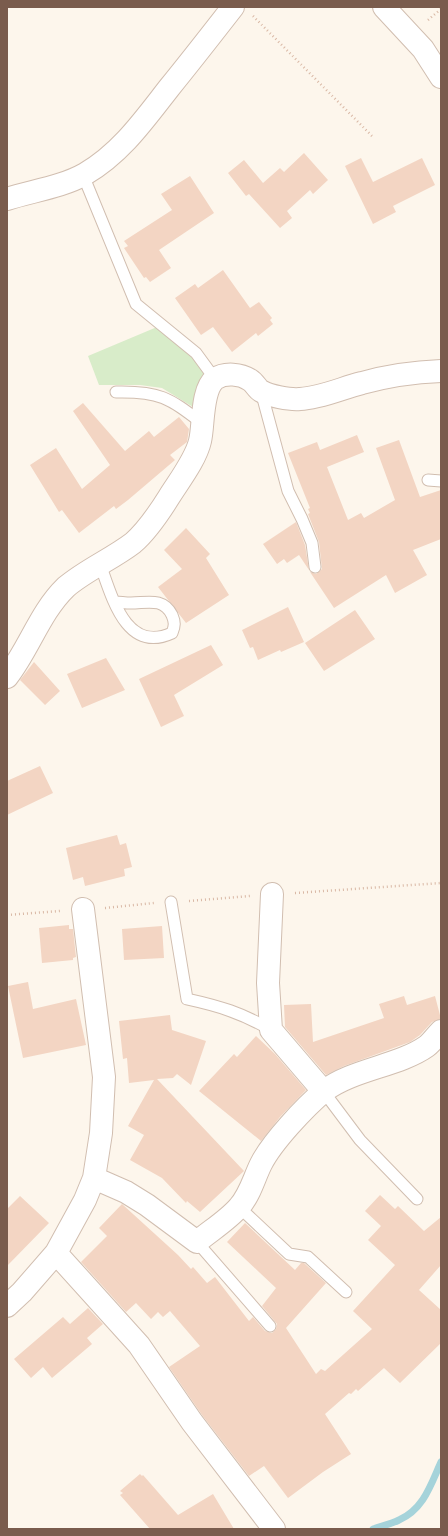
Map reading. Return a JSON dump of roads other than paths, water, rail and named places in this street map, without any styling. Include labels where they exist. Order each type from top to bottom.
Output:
[{"type":"street","points":[[384,7],[423,49],[441,77]]},
{"type":"street","points":[[7,198],[60,184],[83,175],[104,162],[123,145],[241,10]]},
{"type":"street","points":[[7,677],[54,601],[66,588],[134,542],[153,521],[197,450],[208,395],[215,379],[226,375],[237,374],[251,380],[261,391],[283,398],[300,399],[331,392],[363,382],[421,372],[441,371]]},
{"type":"street","points":[[272,894],[268,983],[271,1030],[324,1092]]},
{"type":"street","points":[[7,1306],[22,1292],[56,1253],[86,1200],[94,1178],[103,1112],[104,1077],[83,909]]},
{"type":"street","points":[[94,1178],[126,1192],[147,1205],[197,1242],[239,1207],[254,1182],[268,1152],[292,1123],[324,1092],[358,1074],[418,1052],[428,1045],[441,1031]]},
{"type":"street","points":[[56,1253],[139,1345],[192,1422],[274,1529]]},
{"type":"lane","points":[[83,175],[136,304],[196,353],[215,379]]},
{"type":"lane","points":[[261,391],[288,491],[312,543],[315,567]]},
{"type":"lane","points":[[116,392],[142,392],[159,395],[182,408],[202,423]]},
{"type":"lane","points":[[428,480],[441,481]]},
{"type":"lane","points":[[100,564],[115,602],[124,621],[130,629],[152,638],[162,638],[172,633],[175,626],[173,618],[168,608],[158,602],[115,602]]},
{"type":"lane","points":[[171,902],[187,999],[208,1003],[246,1016],[271,1030]]},
{"type":"lane","points":[[324,1092],[360,1140],[417,1199]]},
{"type":"lane","points":[[239,1207],[289,1254],[308,1257],[346,1292]]},
{"type":"lane","points":[[197,1242],[270,1326]]},
{"type":"waterway","points":[[373,1529],[399,1520],[415,1509],[426,1495],[441,1462]]}]
